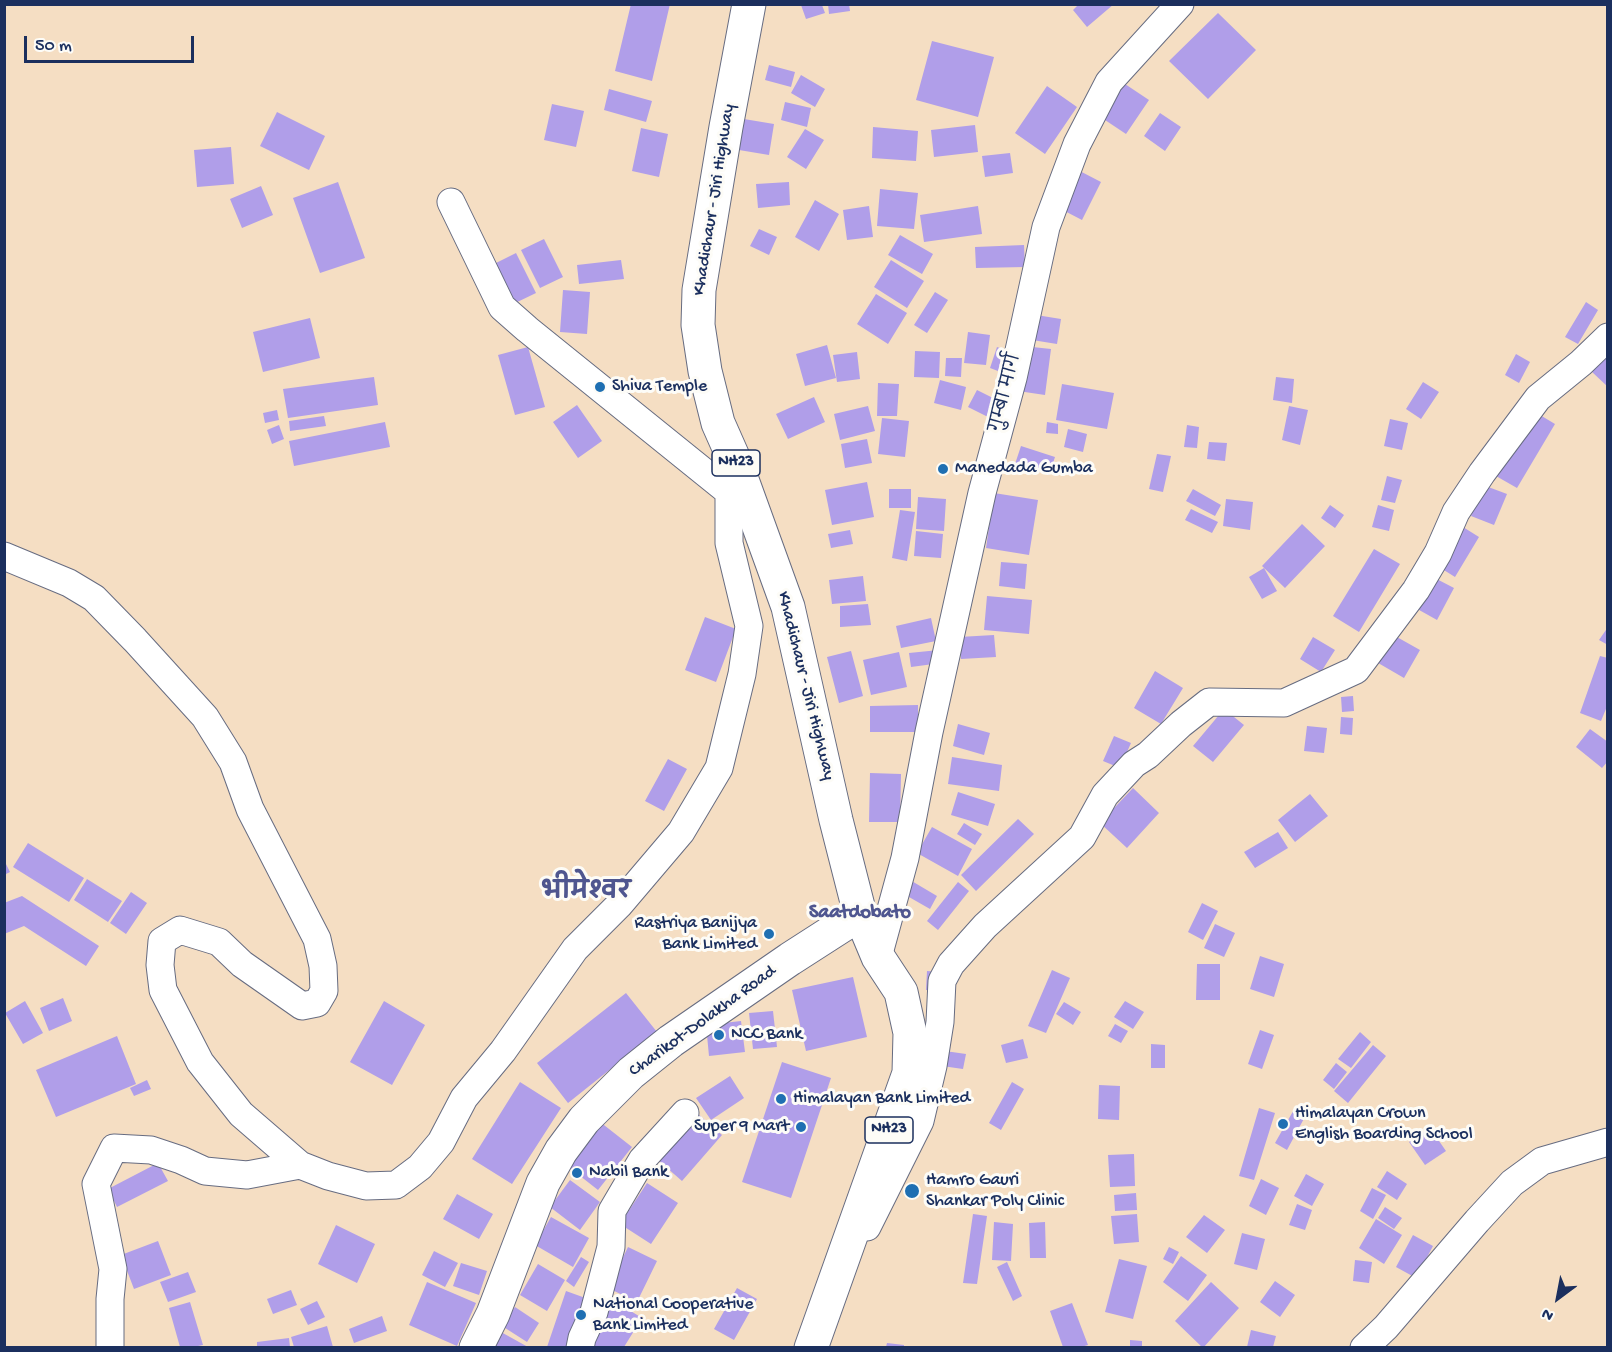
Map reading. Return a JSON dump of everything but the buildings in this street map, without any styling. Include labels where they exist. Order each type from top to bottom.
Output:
[{"type":"main road","name":"Khadichaur - Jiri Highway","points":[[749,4],[699,290],[698,326],[705,371],[733,479],[788,607],[836,820],[860,914]]},
{"type":"main road","name":"NH23","points":[[811,1347],[909,1073],[910,1034],[901,992],[878,957],[860,914]]},
{"type":"main road","name":"Charikot-Dolakha Road","points":[[476,1347],[493,1314],[543,1183],[561,1151],[584,1120],[631,1073],[671,1041],[860,914]]},
{"type":"street","name":"गुम्बा मार्ग","points":[[878,957],[905,858],[929,732],[982,493],[1013,378],[1046,227],[1077,144],[1109,82],[1180,4]]},
{"type":"street","points":[[4,556],[69,583],[94,598],[206,717],[233,762],[250,809],[317,939],[323,966],[324,992],[317,1003],[302,1005],[242,964],[219,942],[180,930],[162,941],[160,965],[163,990],[200,1062],[234,1105],[266,1137],[300,1165],[328,1176],[366,1185],[396,1185],[420,1167],[441,1142],[464,1098],[502,1051],[575,949],[619,905],[681,832],[719,768],[742,674],[749,626],[729,543],[733,479],[527,329],[502,307],[451,202]]},
{"type":"street","points":[[838,1269],[867,1227],[920,1120],[933,1066],[940,1022],[942,981],[951,964],[986,926],[1082,837],[1105,795],[1134,764],[1149,755],[1181,724],[1209,702],[1284,703],[1356,670],[1416,590],[1438,553],[1456,512],[1538,398],[1581,363],[1608,337]]},
{"type":"street","points":[[580,1347],[594,1312],[611,1247],[612,1211],[642,1160],[685,1113]]},
{"type":"street","points":[[1364,1347],[1386,1327],[1512,1183],[1542,1161],[1608,1142]]},
{"type":"street","points":[[110,1347],[110,1299],[113,1269],[96,1184],[114,1148],[151,1150],[205,1171],[247,1175],[300,1165]]},
{"type":"place","name":"Shiva Temple","points":[[600,387]]},
{"type":"place","name":"Manedada Gumba","points":[[943,469]]},
{"type":"place","name":"Rastriya Banijya Bank Limited","points":[[769,934]]},
{"type":"place","name":"NCC Bank","points":[[719,1035]]},
{"type":"place","name":"Himalayan Bank Limited","points":[[781,1099]]},
{"type":"place","name":"Himalayan Crown English Boarding School","points":[[1283,1124]]},
{"type":"place","name":"Super 9 Mart","points":[[801,1127]]},
{"type":"place","name":"Nabil Bank","points":[[577,1173]]},
{"type":"place","name":"Hamro Gauri Shankar Poly Clinic","points":[[912,1191]]},
{"type":"place","name":"National Cooperative Bank Limited","points":[[581,1315]]},
{"type":"district","name":"भीमेश्वर","points":[[586,894]]},
{"type":"district","name":"Saatdobato","points":[[860,914]]}]
